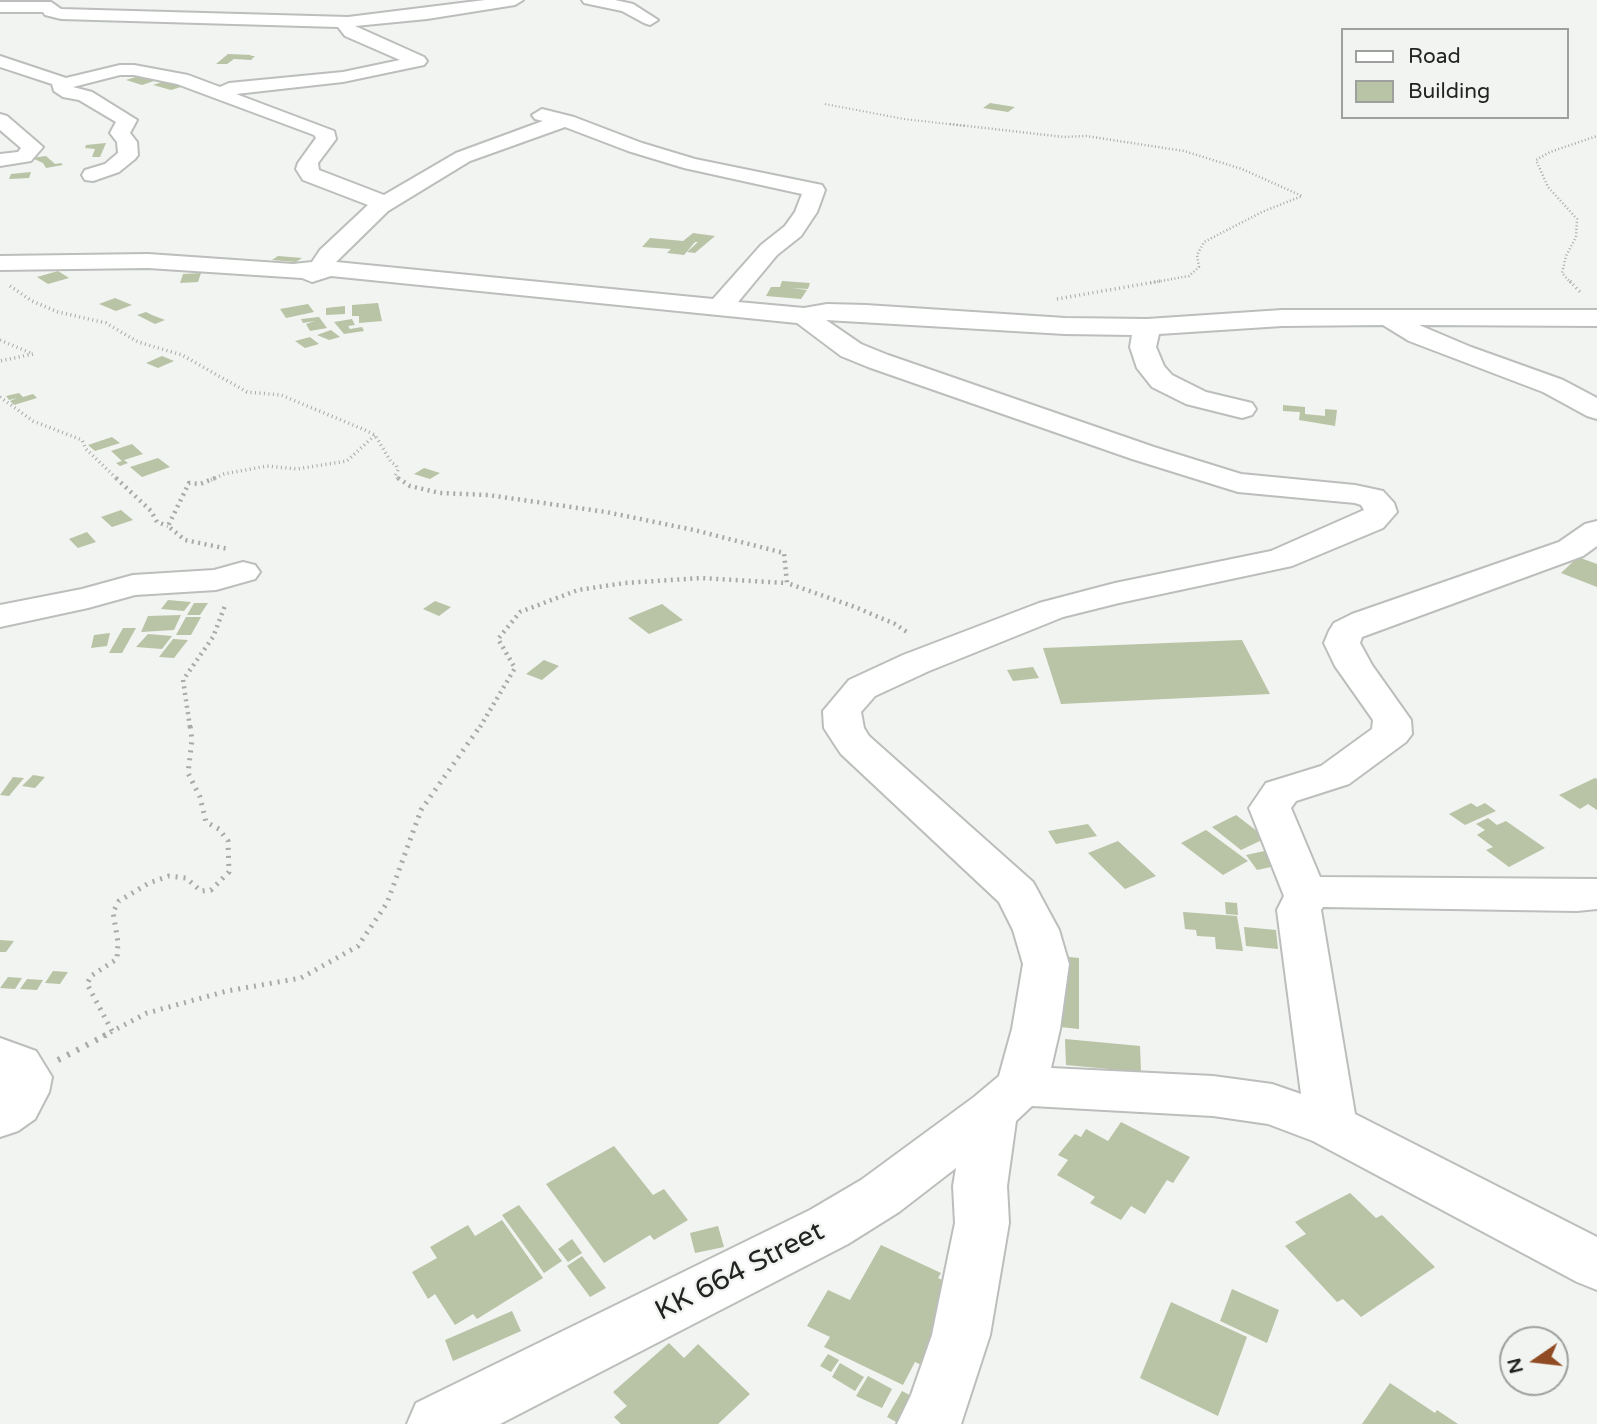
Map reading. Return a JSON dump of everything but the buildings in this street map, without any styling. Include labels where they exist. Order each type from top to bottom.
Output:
[{"type":"street","points":[[0,6],[23,0]]},
{"type":"street","points":[[0,6],[51,7],[51,12],[61,14],[348,22],[427,14],[515,0]]},
{"type":"street","points":[[590,0],[627,7],[650,20]]},
{"type":"street","points":[[578,13],[627,7]]},
{"type":"street","points":[[222,95],[229,89],[343,77],[418,61],[351,32],[346,26],[348,22]]},
{"type":"street","points":[[0,61],[63,84],[120,70],[182,79],[321,131],[327,135],[308,163],[307,169],[311,175],[378,200],[380,206]]},
{"type":"street","points":[[63,84],[61,87],[70,93],[85,96],[127,120],[120,133],[127,142],[128,155],[112,168],[93,175]]},
{"type":"street","points":[[542,115],[567,121],[635,147],[691,164],[814,190],[806,212],[793,231],[769,250],[720,307]]},
{"type":"street","points":[[0,120],[33,147],[24,157],[0,160]]},
{"type":"street","points":[[328,268],[323,263],[328,255],[380,206],[463,157],[546,126],[567,121]]},
{"type":"street","points":[[0,263],[148,261],[293,271],[328,268],[804,316],[866,313],[1065,326],[1147,327],[1282,318],[1593,310]]},
{"type":"street","points":[[303,291],[313,274],[328,268]]},
{"type":"street","points":[[804,316],[851,350],[878,361],[1168,462],[1238,482],[1355,494],[1378,503],[1381,512],[1372,521],[1280,559],[1115,593],[1051,610],[862,688],[842,711],[844,728],[855,745],[1017,893],[1036,930],[1046,964],[1036,1029],[1007,1099],[980,1186],[982,1223],[961,1335],[937,1409],[928,1424]]},
{"type":"street","points":[[1388,317],[1418,335],[1553,386],[1597,410]]},
{"type":"street","points":[[1147,327],[1143,347],[1151,368],[1161,381],[1196,398],[1242,410]]},
{"type":"street","points":[[1331,1126],[1299,910],[1306,896],[1270,808],[1281,792],[1335,775],[1392,734],[1392,720],[1354,666],[1342,643],[1347,631],[1365,622],[1571,550],[1597,531]]},
{"type":"street","points":[[0,616],[88,598],[133,585],[216,580],[243,572]]},
{"type":"street","points":[[1306,896],[1322,892],[1577,896],[1597,894]]},
{"type":"street","points":[[1007,1099],[1213,1096],[1272,1104],[1331,1126],[1597,1265]]},
{"type":"street","name":"KK 664 Street","points":[[438,1424],[829,1227],[880,1196],[1007,1099]]},
{"type":"path","points":[[825,104],[904,119],[1064,137],[1087,136],[1184,150],[1242,169],[1302,196],[1290,204],[1262,212],[1204,242],[1197,255],[1199,267],[1189,276],[1068,296],[1047,302],[1018,322]]},
{"type":"path","points":[[1593,310],[1562,272],[1566,256],[1576,237],[1577,219],[1548,187],[1536,160],[1550,152],[1597,136]]},
{"type":"path","points":[[0,281],[41,304],[106,323],[138,342],[182,355],[247,392],[281,395],[375,435],[391,462],[397,465],[395,476],[410,486],[440,493],[488,495],[606,512],[694,530],[784,553],[787,583]]},
{"type":"path","points":[[0,340],[33,355],[0,361]]},
{"type":"path","points":[[0,397],[33,421],[82,440],[86,449],[151,511],[157,522],[168,526],[185,540],[223,546],[234,553],[243,572],[242,585],[225,604],[213,637],[183,680],[192,740],[188,773],[200,797],[206,822],[219,829],[228,841],[229,872],[212,890],[201,891],[186,878],[169,876],[149,883],[119,901],[113,912],[118,942],[117,959],[91,976],[88,984],[112,1031]]},
{"type":"path","points":[[168,526],[189,483],[200,484],[224,474],[267,466],[297,469],[347,461],[375,435]]},
{"type":"path","points":[[9,1083],[146,1013],[227,991],[301,978],[358,946],[387,903],[421,810],[495,705],[515,668],[498,639],[520,612],[578,590],[625,583],[701,578],[787,583],[895,624],[940,654]]}]
